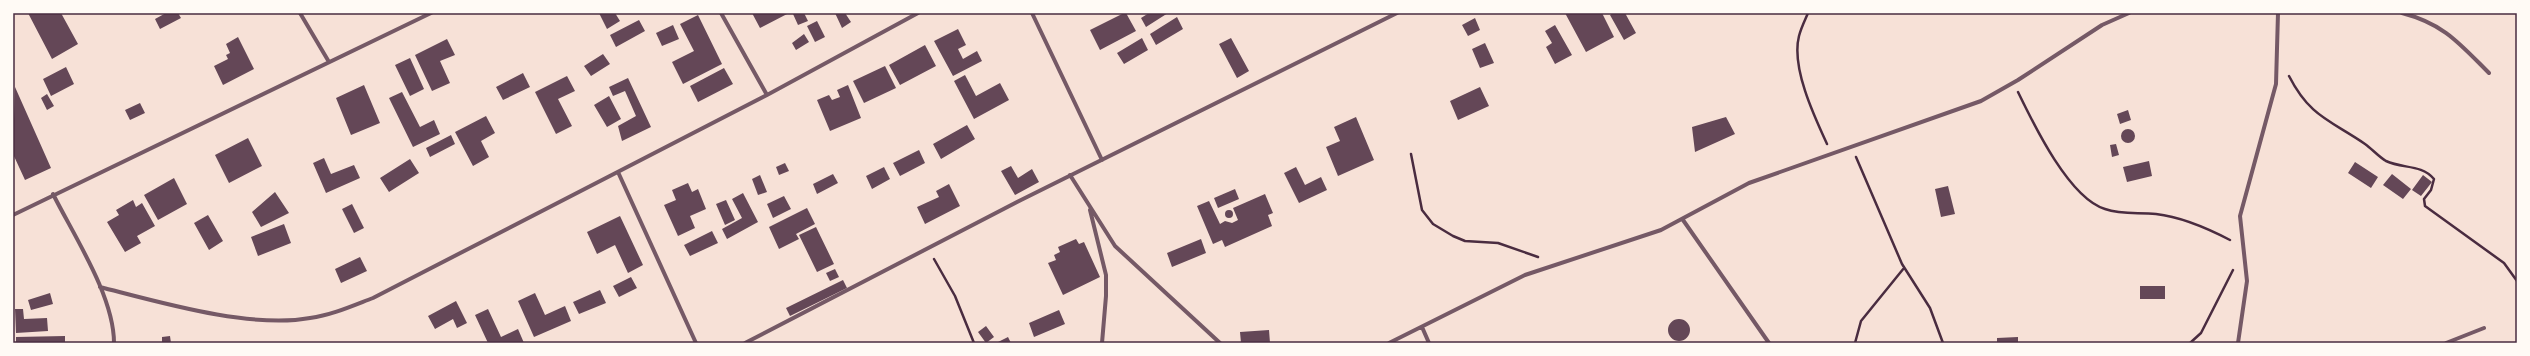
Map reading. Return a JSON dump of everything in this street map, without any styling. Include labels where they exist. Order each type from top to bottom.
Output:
[{"type":"street","points":[[300,13],[329,62]]},
{"type":"street","points":[[13,215],[53,194],[431,13]]},
{"type":"street","points":[[721,13],[767,95]]},
{"type":"street","points":[[100,287],[182,308],[252,318],[285,321],[317,317],[340,312],[373,298],[767,95],[918,13]]},
{"type":"street","points":[[1032,13],[1102,160]]},
{"type":"street","points":[[745,343],[1070,175],[1398,13]]},
{"type":"street","points":[[1389,343],[1524,275],[1640,238],[1683,220],[1749,183],[1981,101],[2013,83],[2102,25],[2129,13]]},
{"type":"street","points":[[2238,343],[2247,281],[2240,216],[2274,92],[2278,13]]},
{"type":"street","points":[[2402,13],[2426,20],[2443,29],[2489,73]]},
{"type":"street","points":[[618,172],[696,343]]},
{"type":"street","points":[[1070,175],[1089,206],[1121,252],[1220,343]]},
{"type":"street","points":[[53,194],[100,287],[110,311],[114,343]]},
{"type":"street","points":[[1089,206],[1106,276],[1102,343]]},
{"type":"street","points":[[1683,220],[1770,343]]},
{"type":"street","points":[[1422,327],[1429,343]]},
{"type":"street","points":[[2446,343],[2484,328]]},
{"type":"path","points":[[1808,13],[1798,36],[1799,64],[1814,117],[1832,154]]},
{"type":"path","points":[[2277,52],[2296,90],[2325,120],[2364,143],[2386,161],[2428,172],[2434,179],[2434,184],[2424,199],[2425,206],[2504,263],[2517,282]]},
{"type":"path","points":[[2013,83],[2042,141],[2089,202],[2120,213],[2157,214],[2188,221],[2211,230],[2244,247]]},
{"type":"path","points":[[1852,147],[1904,268],[1930,308],[1943,343]]},
{"type":"path","points":[[1411,154],[1422,210],[1433,224],[1453,236],[1465,241],[1498,243],[1555,264]]},
{"type":"path","points":[[928,248],[955,296],[974,343]]},
{"type":"path","points":[[1855,343],[1861,321],[1904,268]]},
{"type":"path","points":[[2190,343],[2201,332],[2233,269]]},
{"type":"building","points":[[28,13],[61,13],[78,44],[52,59]]},
{"type":"building","points":[[166,13],[178,13],[181,18],[160,29],[155,19]]},
{"type":"building","points":[[599,13],[615,13],[620,21],[607,29]]},
{"type":"building","points":[[752,13],[789,13],[760,28]]},
{"type":"building","points":[[804,13],[808,21],[798,25],[793,14]]},
{"type":"building","points":[[835,13],[845,13],[851,22],[842,28]]},
{"type":"building","points":[[1126,13],[1136,31],[1100,50],[1090,30]]},
{"type":"building","points":[[1149,13],[1168,13],[1146,27],[1141,18]]},
{"type":"building","points":[[1565,13],[1602,13],[1614,37],[1586,52]]},
{"type":"building","points":[[1613,13],[1625,13],[1636,33],[1624,40],[1610,15]]},
{"type":"building","points":[[698,15],[722,64],[683,84],[672,62],[694,51],[680,24]]},
{"type":"building","points":[[1177,17],[1183,29],[1156,45],[1150,34]]},
{"type":"building","points":[[1475,18],[1480,30],[1468,36],[1462,25]]},
{"type":"building","points":[[639,20],[645,31],[616,47],[610,35]]},
{"type":"building","points":[[817,21],[825,37],[815,42],[807,26]]},
{"type":"building","points":[[673,25],[679,39],[662,46],[656,33]]},
{"type":"building","points":[[1555,25],[1572,55],[1555,64],[1546,47],[1552,43],[1545,31]]},
{"type":"building","points":[[958,29],[966,45],[958,49],[963,59],[977,51],[982,61],[953,76],[934,41]]},
{"type":"building","points":[[804,34],[809,42],[796,50],[792,43]]},
{"type":"building","points":[[238,37],[254,69],[223,85],[214,66],[228,59],[226,55],[230,53],[226,44]]},
{"type":"building","points":[[1142,38],[1148,50],[1124,64],[1117,53]]},
{"type":"building","points":[[1231,38],[1249,71],[1237,78],[1219,44]]},
{"type":"building","points":[[447,39],[455,55],[440,61],[450,83],[432,91],[415,55]]},
{"type":"building","points":[[1485,43],[1494,63],[1480,68],[1472,49]]},
{"type":"building","points":[[925,45],[936,66],[900,85],[889,65]]},
{"type":"building","points":[[603,54],[610,64],[591,76],[584,66]]},
{"type":"building","points":[[410,58],[424,89],[410,96],[395,65]]},
{"type":"building","points":[[885,66],[896,88],[864,103],[853,81]]},
{"type":"building","points":[[66,67],[74,84],[51,96],[43,79]]},
{"type":"building","points":[[724,68],[733,84],[698,102],[690,86]]},
{"type":"building","points":[[523,73],[530,87],[503,100],[496,87]]},
{"type":"building","points":[[965,75],[976,96],[1000,83],[1009,100],[974,119],[954,81]]},
{"type":"building","points":[[567,76],[575,91],[558,99],[572,126],[556,134],[535,92]]},
{"type":"building","points":[[628,78],[651,127],[622,141],[618,126],[636,116],[625,91],[613,96],[609,87]]},
{"type":"building","points":[[364,85],[380,123],[351,135],[336,98]]},
{"type":"building","points":[[848,85],[861,118],[830,131],[817,100],[829,95],[832,100],[840,97],[837,90]]},
{"type":"building","points":[[15,87],[51,168],[25,180],[13,154]]},
{"type":"building","points":[[1480,87],[1489,106],[1458,120],[1450,101]]},
{"type":"building","points":[[402,92],[420,127],[434,120],[440,134],[413,147],[389,98]]},
{"type":"building","points":[[47,94],[54,106],[47,110],[41,98]]},
{"type":"building","points":[[609,96],[621,119],[607,127],[594,105]]},
{"type":"building","points":[[140,103],[145,113],[130,120],[125,110]]},
{"type":"building","points":[[2128,110],[2131,120],[2120,124],[2117,114]]},
{"type":"building","points":[[486,116],[495,133],[481,141],[489,157],[473,166],[455,132]]},
{"type":"building","points":[[1356,117],[1374,160],[1338,176],[1326,147],[1340,141],[1334,127]]},
{"type":"building","points":[[1726,117],[1735,134],[1695,152],[1692,127]]},
{"type":"building","points":[[967,125],[975,139],[941,159],[933,144]]},
{"type":"building","points":[[2128,129],[2133,131],[2135,136],[2133,141],[2128,143],[2123,141],[2121,136],[2123,131]]},
{"type":"building","points":[[451,135],[455,144],[430,157],[426,148]]},
{"type":"building","points":[[248,138],[262,166],[229,183],[215,155]]},
{"type":"building","points":[[2116,144],[2119,155],[2112,157],[2110,145]]},
{"type":"building","points":[[919,150],[925,163],[900,176],[893,163]]},
{"type":"building","points":[[324,158],[331,174],[354,165],[360,178],[326,193],[313,163]]},
{"type":"building","points":[[410,159],[419,173],[389,192],[380,178]]},
{"type":"building","points":[[2149,161],[2152,176],[2127,182],[2123,167]]},
{"type":"building","points":[[2355,162],[2378,177],[2371,188],[2348,173]]},
{"type":"building","points":[[785,163],[789,171],[779,175],[776,167]]},
{"type":"building","points":[[1011,166],[1018,178],[1032,169],[1039,182],[1015,195],[1001,171]]},
{"type":"building","points":[[884,167],[890,179],[872,189],[866,176]]},
{"type":"building","points":[[1296,167],[1305,185],[1321,177],[1327,190],[1299,203],[1284,173]]},
{"type":"building","points":[[833,174],[838,183],[817,194],[813,184]]},
{"type":"building","points":[[2392,174],[2411,189],[2403,199],[2383,185]]},
{"type":"building","points":[[760,175],[767,192],[758,195],[752,179]]},
{"type":"building","points":[[2423,175],[2432,182],[2421,196],[2412,190]]},
{"type":"building","points":[[174,178],[187,204],[158,220],[144,195]]},
{"type":"building","points":[[688,183],[692,192],[698,189],[706,209],[690,216],[695,228],[678,236],[664,205],[676,200],[672,190]]},
{"type":"building","points":[[949,184],[960,206],[925,224],[917,207],[939,197],[936,191]]},
{"type":"building","points":[[1948,186],[1955,214],[1941,217],[1935,189]]},
{"type":"building","points":[[1235,189],[1239,199],[1218,208],[1214,198]]},
{"type":"building","points":[[275,192],[289,213],[261,227],[252,212]]},
{"type":"building","points":[[743,193],[758,222],[727,239],[722,229],[742,218],[732,199]]},
{"type":"building","points":[[1265,194],[1273,213],[1268,215],[1272,226],[1225,247],[1222,240],[1213,244],[1197,206],[1209,201],[1220,224],[1225,221],[1232,223],[1238,220],[1233,208]]},
{"type":"building","points":[[784,196],[791,209],[773,218],[767,204]]},
{"type":"building","points":[[133,200],[136,207],[142,203],[155,226],[137,236],[141,243],[125,252],[107,222],[119,215],[116,210]]},
{"type":"building","points":[[726,200],[735,220],[725,225],[716,204]]},
{"type":"building","points":[[352,204],[364,228],[354,233],[342,209]]},
{"type":"building","points":[[807,208],[815,224],[796,234],[799,239],[779,249],[769,227]]},
{"type":"building","points":[[1227,210],[1231,210],[1233,214],[1231,218],[1227,218],[1225,216],[1225,212]]},
{"type":"building","points":[[208,215],[223,241],[209,250],[194,223]]},
{"type":"building","points":[[620,216],[643,265],[628,273],[615,245],[597,254],[587,232]]},
{"type":"building","points":[[284,224],[291,243],[258,256],[251,237]]},
{"type":"building","points":[[816,227],[834,264],[817,272],[799,235]]},
{"type":"building","points":[[712,231],[718,243],[690,256],[684,245]]},
{"type":"building","points":[[1076,239],[1079,244],[1084,242],[1100,277],[1063,295],[1048,263],[1056,260],[1054,255],[1060,252],[1058,247]]},
{"type":"building","points":[[1201,239],[1206,253],[1172,267],[1167,253]]},
{"type":"building","points":[[360,257],[367,271],[341,283],[335,269]]},
{"type":"building","points":[[835,269],[839,277],[830,281],[826,273]]},
{"type":"building","points":[[631,277],[637,288],[619,297],[613,286]]},
{"type":"building","points":[[843,280],[847,288],[790,316],[786,308]]},
{"type":"building","points":[[2140,286],[2165,286],[2165,299],[2140,299]]},
{"type":"building","points":[[600,290],[606,303],[579,314],[573,302]]},
{"type":"building","points":[[50,293],[53,304],[31,310],[28,300]]},
{"type":"building","points":[[535,293],[545,315],[565,306],[571,321],[534,337],[518,301]]},
{"type":"building","points":[[456,301],[467,323],[457,328],[453,319],[435,329],[428,316]]},
{"type":"building","points":[[15,309],[23,309],[24,319],[47,318],[48,331],[16,333]]},
{"type":"building","points":[[488,309],[501,337],[518,329],[524,343],[488,343],[475,315]]},
{"type":"building","points":[[1059,310],[1065,324],[1034,337],[1029,323]]},
{"type":"building","points":[[1679,319],[1687,322],[1690,330],[1687,338],[1679,341],[1671,338],[1668,330],[1671,322]]},
{"type":"building","points":[[986,326],[994,337],[986,343],[978,332]]},
{"type":"building","points":[[1269,330],[1270,343],[1241,343],[1240,332]]},
{"type":"building","points":[[65,336],[65,343],[16,343],[16,337]]},
{"type":"building","points":[[170,336],[171,343],[162,343],[162,337]]},
{"type":"building","points":[[1008,337],[1011,343],[996,343]]},
{"type":"building","points":[[2018,337],[2018,343],[1997,343],[1997,338]]}]
